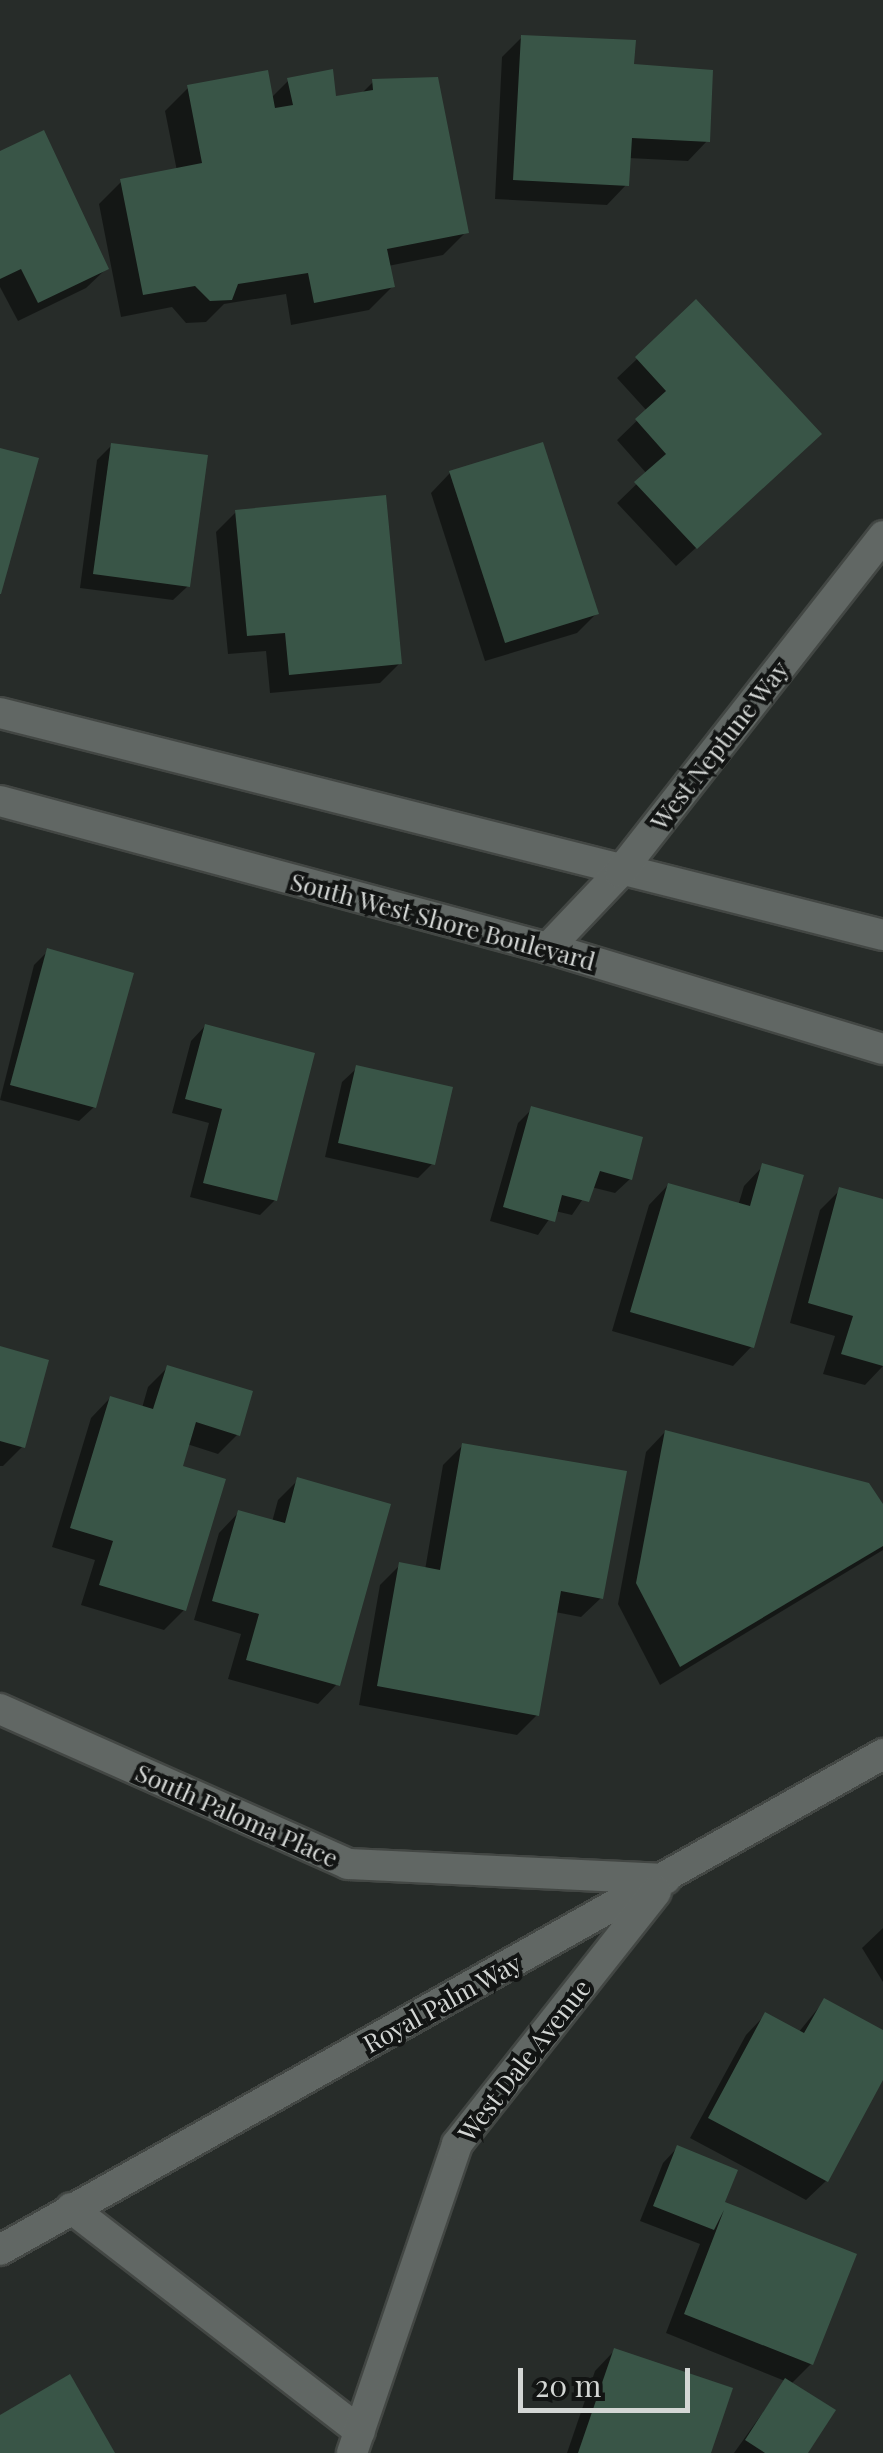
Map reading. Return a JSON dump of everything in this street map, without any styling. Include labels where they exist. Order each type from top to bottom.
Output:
[{"type":"street","name":"West Neptune Way","points":[[548,948],[620,872],[883,536]]},
{"type":"street","points":[[0,713],[620,872],[883,934]]},
{"type":"street","name":"South West Shore Boulevard","points":[[0,800],[548,948],[883,1049]]},
{"type":"street","name":"South Paloma Place","points":[[0,1709],[348,1864],[666,1879]]},
{"type":"street","name":"Royal Palm Way","points":[[0,2250],[883,1754]]},
{"type":"street","name":"West Dale Avenue","points":[[72,2208],[356,2442],[458,2144],[666,1879]]},
{"type":"building","points":[[521,35],[636,40],[634,64],[713,70],[710,142],[632,138],[629,186],[513,180]]},
{"type":"building","points":[[333,69],[336,96],[373,90],[372,79],[438,77],[469,233],[387,249],[395,287],[314,303],[308,273],[238,284],[232,300],[210,301],[195,286],[143,295],[120,179],[202,163],[187,85],[268,70],[275,108],[293,105],[287,78]]},
{"type":"building","points":[[44,130],[109,269],[38,303],[21,269],[0,279],[0,151]]},
{"type":"building","points":[[696,299],[822,434],[697,549],[634,482],[666,454],[635,419],[666,391],[635,357]]},
{"type":"building","points":[[543,442],[599,614],[505,643],[449,471]]},
{"type":"building","points":[[111,443],[208,455],[190,587],[93,574]]},
{"type":"building","points":[[0,448],[39,458],[1,594],[0,594]]},
{"type":"building","points":[[386,495],[402,664],[289,675],[285,633],[247,636],[235,510]]},
{"type":"building","points":[[47,948],[134,973],[96,1108],[10,1085]]},
{"type":"building","points":[[205,1024],[315,1053],[277,1201],[203,1183],[222,1109],[185,1099]]},
{"type":"building","points":[[356,1065],[453,1087],[435,1165],[338,1143]]},
{"type":"building","points":[[531,1106],[643,1137],[632,1180],[600,1171],[589,1202],[562,1195],[555,1222],[503,1207]]},
{"type":"building","points":[[762,1163],[804,1175],[754,1348],[630,1312],[668,1183],[750,1206]]},
{"type":"building","points":[[839,1187],[883,1199],[883,1366],[841,1354],[853,1316],[808,1303]]},
{"type":"building","points":[[0,1346],[49,1360],[25,1448],[0,1441]]},
{"type":"building","points":[[167,1365],[253,1391],[240,1436],[196,1422],[183,1466],[226,1479],[186,1611],[99,1585],[113,1541],[70,1528],[110,1396],[153,1409]]},
{"type":"building","points":[[665,1430],[869,1483],[883,1504],[883,1546],[680,1667],[636,1583]]},
{"type":"building","points":[[462,1443],[627,1471],[603,1599],[561,1591],[539,1716],[377,1686],[399,1562],[440,1570]]},
{"type":"building","points":[[297,1477],[391,1504],[340,1686],[246,1660],[259,1614],[212,1601],[238,1510],[285,1523]]},
{"type":"building","points":[[824,1998],[883,2030],[883,2080],[828,2182],[708,2118],[765,2012],[804,2033]]},
{"type":"building","points":[[677,2145],[738,2170],[725,2202],[857,2254],[813,2365],[684,2314],[724,2210],[714,2230],[653,2206]]},
{"type":"building","points":[[614,2348],[733,2388],[711,2453],[578,2453]]},
{"type":"building","points":[[70,2374],[115,2453],[0,2453],[0,2415]]},
{"type":"building","points":[[785,2378],[836,2410],[808,2453],[765,2453],[745,2440]]}]
